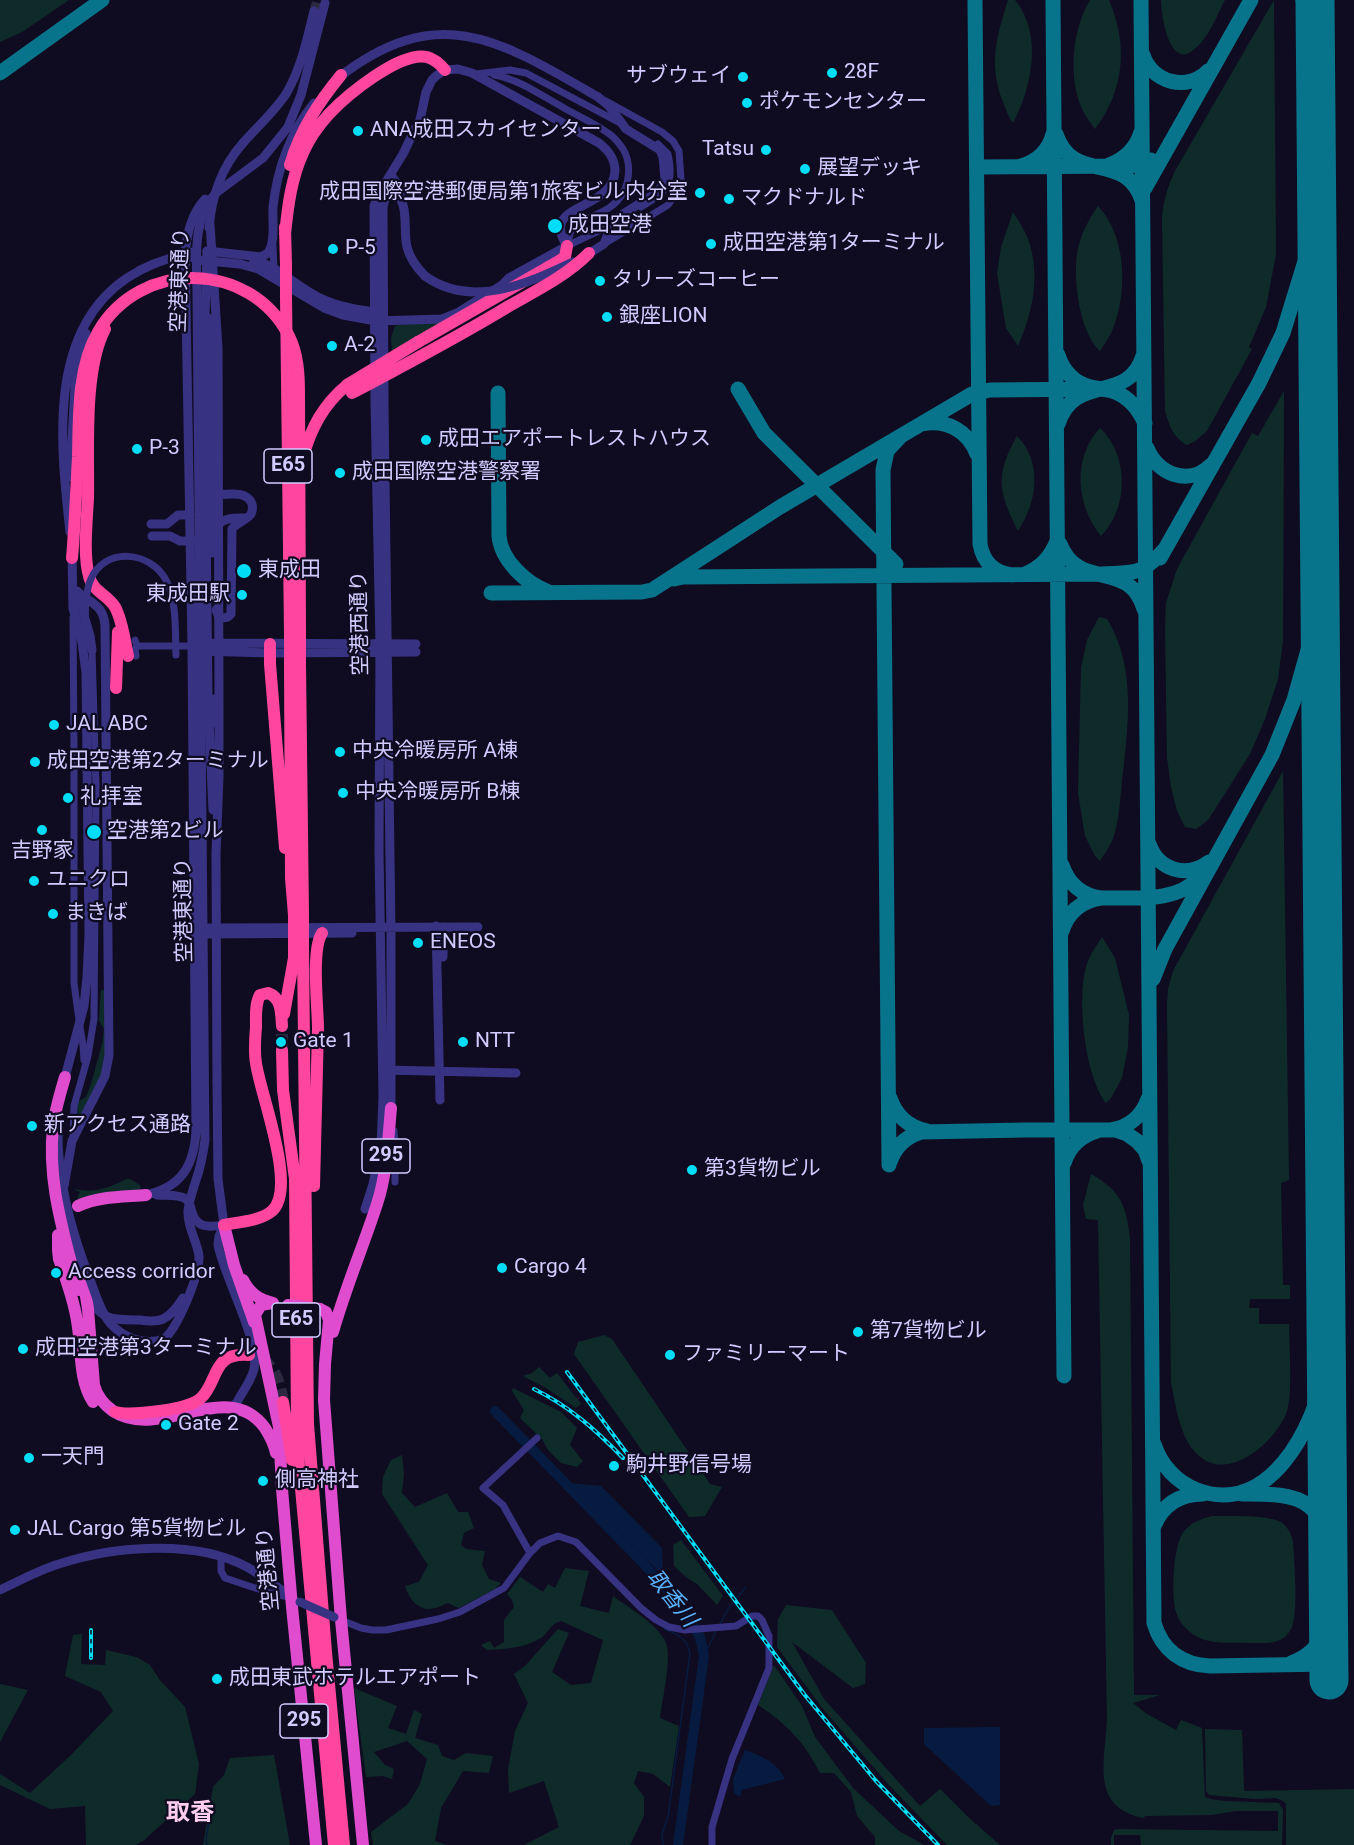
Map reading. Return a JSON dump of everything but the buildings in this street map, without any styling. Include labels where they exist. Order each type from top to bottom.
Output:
[{"type":"highway","points":[[280,266],[289,195],[295,172],[309,141],[327,116],[384,69],[399,61],[415,57],[429,57],[445,70]]},
{"type":"highway","points":[[285,234],[286,193],[293,144],[341,75]]},
{"type":"highway","points":[[350,389],[418,342],[559,261],[565,257],[567,246]]},
{"type":"highway","points":[[299,494],[305,450],[318,418],[330,400],[457,336],[576,266],[589,253]]},
{"type":"highway","name":"E65","points":[[280,266],[286,297],[295,634],[308,1424],[344,1845]]},
{"type":"highway","points":[[74,559],[83,379],[90,348],[104,321],[140,291],[167,280],[193,278],[227,283],[258,299],[281,323],[289,336],[298,365],[299,494]]},
{"type":"highway","points":[[74,559],[83,531],[90,402],[95,361],[103,334],[121,306]]},
{"type":"highway","name":"E65","points":[[295,634],[299,494]]},
{"type":"highway","points":[[86,498],[88,576],[93,585],[116,609],[132,656]]},
{"type":"highway","points":[[116,688],[119,619]]},
{"type":"highway","points":[[270,649],[283,843],[291,879]]},
{"type":"highway","name":"E65","points":[[295,664],[291,879],[298,915]]},
{"type":"highway","points":[[307,1340],[312,1268],[317,943],[322,933]]},
{"type":"highway","name":"E65","points":[[224,1225],[265,1215],[275,1208],[279,1199],[278,1147],[255,1057],[256,1005],[260,995],[268,993],[276,997],[280,1007],[282,1030],[294,958],[299,947]]},
{"type":"highway","name":"E65","points":[[282,1050],[283,1090],[295,1179],[297,1424],[302,1507],[334,1845]]},
{"type":"highway","points":[[64,1077],[53,1126],[51,1161],[57,1210],[90,1328]]},
{"type":"highway","name":"295","points":[[325,1383],[339,1311],[378,1203],[386,1165],[391,1108]]},
{"type":"highway","points":[[78,1206],[101,1199],[146,1195]]},
{"type":"highway","name":"295","points":[[224,1225],[246,1285],[256,1296],[272,1303],[320,1309],[326,1312],[329,1320],[325,1383],[338,1618],[363,1845]]},
{"type":"highway","name":"295","points":[[224,1225],[260,1340]]},
{"type":"highway","points":[[58,1235],[59,1258],[75,1310],[83,1375],[88,1395],[98,1408],[116,1421],[132,1427],[148,1428],[221,1414],[236,1414],[250,1418],[268,1432]]},
{"type":"highway","points":[[83,1278],[90,1328],[94,1385]]},
{"type":"highway","name":"空港通り","points":[[272,1303],[261,1305],[256,1311],[256,1319],[279,1427],[282,1490],[296,1600],[316,1845]]},
{"type":"highway","points":[[80,1347],[101,1401],[115,1412],[130,1419],[149,1420],[230,1407],[250,1414],[262,1423],[275,1447],[282,1490]]},
{"type":"highway","points":[[115,1412],[139,1414],[196,1402],[204,1395],[222,1363],[234,1356],[249,1355]]},
{"type":"highway","points":[[283,1402],[310,1589]]},
{"type":"street","points":[[235,180],[263,158],[288,127],[301,95],[325,3]]},
{"type":"street","points":[[230,1407],[235,1405],[249,1381],[255,1360],[252,1342],[219,1250],[218,1240],[224,1225],[218,1179],[210,224],[212,203],[229,161],[273,111],[291,85],[303,54],[314,11]]},
{"type":"street","points":[[341,75],[364,55],[393,38],[411,32],[452,28],[479,33],[506,44],[662,132],[673,141],[679,151],[681,179],[679,190],[668,205],[589,253],[544,276],[515,286],[489,292],[473,292],[455,290],[438,284],[425,276],[414,264],[407,249],[401,189],[391,175]]},
{"type":"street","points":[[378,317],[375,206],[379,193],[416,129],[429,85],[445,70],[458,69],[472,73],[599,143],[610,153],[615,165],[611,184],[603,194],[567,215],[561,223],[560,232],[567,246]]},
{"type":"street","points":[[197,255],[258,269],[324,308],[343,315],[435,320],[450,316],[502,285],[509,278],[567,246],[614,224],[663,194],[669,180],[668,154],[661,146],[526,73],[510,70],[472,73]]},
{"type":"street","points":[[485,73],[515,81],[606,131],[624,150],[629,165],[628,180],[622,195],[612,207],[575,225],[567,246]]},
{"type":"street","points":[[598,97],[609,106],[626,129],[660,150],[663,156],[665,179],[659,191],[620,216],[611,227],[604,244]]},
{"type":"street","points":[[79,1023],[74,983],[74,559],[65,488],[63,444],[65,399],[73,352],[85,325],[100,304],[116,286],[140,270],[163,259],[185,254],[265,256],[273,242],[274,196],[281,166],[293,144]]},
{"type":"street","name":"空港東通り","points":[[197,647],[190,541],[185,254],[189,229],[200,205],[210,195],[235,180]]},
{"type":"street","name":"空港東通り","points":[[189,1203],[203,1158],[205,1140],[197,647],[199,533],[197,255],[200,222],[206,207],[216,194],[235,180]]},
{"type":"street","points":[[378,317],[384,202],[388,195],[393,194],[404,203]]},
{"type":"street","points":[[273,242],[280,266],[276,279]]},
{"type":"street","points":[[239,255],[280,266],[312,294],[325,301],[378,317]]},
{"type":"street","points":[[210,276],[204,347],[207,699],[215,776]]},
{"type":"street","points":[[85,1064],[77,1006],[75,649],[77,591],[69,470],[79,361],[85,336],[100,304]]},
{"type":"street","name":"空港西通り","points":[[365,1209],[381,1145],[387,1070],[391,930],[378,317]]},
{"type":"street","points":[[212,495],[247,496],[252,509],[246,518],[232,529],[232,611],[229,617],[222,618],[218,615],[216,608],[216,529],[217,525],[227,519],[246,518]]},
{"type":"street","points":[[151,524],[166,524],[178,516],[190,515]]},
{"type":"street","points":[[152,536],[170,536],[180,541],[194,541],[199,533]]},
{"type":"street","points":[[176,655],[174,611],[166,580],[155,566],[136,557],[119,556],[104,563],[90,581],[86,610],[89,936],[84,1006],[64,1077],[58,1155],[72,1226],[96,1297],[105,1316],[120,1332],[134,1340],[154,1342],[164,1339],[174,1328],[192,1287],[199,1266],[197,1247],[188,1218],[189,1203]]},
{"type":"street","points":[[77,591],[92,650],[96,786],[94,1019],[74,1106],[75,1130],[64,1183],[64,1214],[92,1303],[108,1318],[155,1321],[164,1318],[174,1310],[192,1287]]},
{"type":"street","points":[[72,1141],[105,1076],[109,1038],[105,625],[100,609],[77,591]]},
{"type":"street","points":[[73,608],[82,642],[86,672]]},
{"type":"street","points":[[132,656],[136,643],[270,649],[416,648]]},
{"type":"street","name":"空港西通り","points":[[384,649],[381,930],[387,1070],[391,1108]]},
{"type":"street","points":[[440,929],[442,1071],[440,1100]]},
{"type":"street","points":[[200,931],[322,933],[381,930]]},
{"type":"street","points":[[200,931],[478,930]]},
{"type":"street","name":"空港東通り","points":[[146,1195],[164,1190],[178,1180],[189,1165],[195,1146],[200,931]]},
{"type":"street","points":[[387,1070],[516,1073]]},
{"type":"street","points":[[391,1108],[395,1143],[395,1182]]},
{"type":"street","points":[[146,1195],[180,1196],[189,1203],[195,1220],[202,1226],[224,1225]]},
{"type":"street","points":[[530,1553],[503,1505],[483,1488],[537,1438]]},
{"type":"street","points":[[221,1557],[221,1571],[225,1578],[296,1600],[361,1628],[386,1630],[460,1612],[504,1588],[540,1543],[558,1536],[576,1542],[641,1608],[669,1627],[686,1630],[729,1627],[736,1626],[752,1616],[758,1616],[769,1636],[769,1668],[732,1759],[712,1827],[712,1845]]},
{"type":"street","points":[[0,1590],[57,1564],[109,1551],[165,1548],[200,1552],[247,1567],[296,1600]]},
{"type":"green space","points":[[0,0],[69,0],[22,32],[0,42]]},
{"type":"green space","points":[[1008,0],[1015,0],[1024,14],[1032,44],[1029,77],[1020,109],[1013,123],[1001,97],[995,71],[998,37]]},
{"type":"green space","points":[[1090,0],[1109,0],[1115,17],[1121,50],[1118,82],[1113,98],[1095,129],[1082,109],[1075,83],[1074,68],[1079,25]]},
{"type":"green space","points":[[1161,0],[1225,0],[1203,41],[1192,51],[1184,54],[1177,52],[1168,36],[1164,26]]},
{"type":"green space","points":[[1274,0],[1276,254],[1266,307],[1249,347],[1252,349],[1207,431],[1187,445],[1178,439],[1165,411],[1162,220],[1164,201],[1175,171]]},
{"type":"green space","points":[[1098,206],[1115,233],[1122,266],[1121,300],[1117,316],[1111,334],[1100,351],[1087,331],[1082,317],[1076,273],[1078,248],[1086,226]]},
{"type":"green space","points":[[1013,212],[1029,241],[1034,271],[1031,309],[1018,346],[1006,328],[997,273],[1001,247]]},
{"type":"green space","points":[[403,323],[441,323],[392,352],[391,338],[395,326]]},
{"type":"green space","points":[[1284,391],[1283,641],[1278,679],[1265,719],[1250,754],[1208,820],[1196,829],[1185,827],[1177,811],[1167,758],[1166,603],[1177,569],[1252,433],[1258,436]]},
{"type":"green space","points":[[1100,428],[1110,439],[1116,452],[1122,482],[1117,511],[1101,536],[1086,510],[1081,482],[1081,467],[1085,453]]},
{"type":"green space","points":[[1017,436],[1031,458],[1034,470],[1030,508],[1018,531],[1006,505],[1002,483],[1005,462]]},
{"type":"green space","points":[[1099,617],[1107,619],[1117,638],[1127,678],[1128,698],[1118,819],[1112,841],[1100,861],[1085,836],[1078,793],[1081,668],[1087,640]]},
{"type":"green space","points":[[1283,771],[1289,1180],[1281,1183],[1283,1285],[1290,1285],[1290,1299],[1250,1299],[1249,1308],[1259,1308],[1259,1324],[1289,1324],[1290,1392],[1287,1411],[1273,1435],[1250,1455],[1237,1462],[1223,1465],[1210,1463],[1198,1455],[1186,1439],[1179,1421],[1171,1382],[1168,989],[1173,971]]},
{"type":"green space","points":[[1102,937],[1115,958],[1129,1015],[1128,1047],[1122,1078],[1106,1103],[1092,1074],[1082,1013],[1084,975],[1089,958]]},
{"type":"green space","points":[[101,990],[105,990],[106,1067],[78,1120],[77,1105],[86,1097],[102,1044],[104,1029],[99,1020]]},
{"type":"green space","points":[[1091,1174],[1109,1187],[1120,1200],[1124,1208],[1130,1238],[1134,1695],[1160,1695],[1133,1703],[1147,1714],[1176,1730],[1181,1720],[1202,1728],[1205,1797],[1225,1801],[1279,1803],[1283,1810],[1282,1845],[1141,1845],[1140,1835],[1114,1835],[1114,1845],[1111,1845],[1114,1830],[1119,1829],[1278,1831],[1278,1811],[1236,1811],[1211,1815],[1145,1816],[1144,1818],[1127,1813],[1115,1804],[1104,1781],[1107,1720],[1098,1220],[1086,1219],[1083,1205]]},
{"type":"green space","points":[[127,1179],[140,1185],[141,1192],[76,1202],[80,1192],[75,1189],[95,1190]]},
{"type":"green space","points":[[604,1335],[612,1339],[710,1484],[722,1487],[705,1516],[689,1517],[574,1354],[578,1342]]},
{"type":"green space","points":[[539,1367],[550,1378],[557,1373],[581,1404],[576,1408],[523,1376]]},
{"type":"green space","points":[[513,1388],[561,1412],[577,1428],[570,1445],[583,1461],[577,1467],[561,1463],[548,1450],[542,1439],[520,1418],[524,1410],[512,1391]]},
{"type":"green space","points":[[402,1455],[404,1473],[402,1493],[415,1507],[447,1493],[458,1512],[468,1512],[474,1528],[464,1533],[461,1545],[466,1549],[485,1551],[482,1565],[489,1579],[501,1583],[495,1589],[459,1608],[448,1603],[429,1609],[420,1607],[410,1598],[406,1590],[405,1586],[419,1582],[428,1565],[382,1494],[383,1477],[391,1460]]},
{"type":"green space","points":[[1212,1516],[1270,1518],[1283,1523],[1289,1531],[1293,1542],[1295,1612],[1291,1629],[1283,1638],[1262,1643],[1209,1641],[1193,1634],[1179,1619],[1174,1604],[1173,1583],[1177,1547],[1184,1531],[1190,1525]]},
{"type":"green space","points":[[681,1540],[723,1596],[717,1605],[697,1584],[674,1566],[673,1545]]},
{"type":"green space","points":[[565,1568],[589,1571],[580,1606],[609,1613],[613,1596],[657,1629],[668,1650],[660,1718],[679,1726],[670,1787],[653,1774],[638,1771],[634,1783],[644,1797],[644,1816],[630,1845],[524,1845],[559,1827],[544,1781],[509,1793],[508,1769],[515,1731],[528,1703],[514,1674],[525,1666],[558,1629],[569,1633],[552,1672],[571,1685],[591,1683],[603,1640],[561,1621],[554,1624],[542,1637],[514,1648],[487,1650],[481,1645],[490,1641],[494,1648],[504,1642],[504,1620],[514,1607],[507,1594],[520,1577],[543,1592],[548,1584],[555,1588]]},
{"type":"green space","points":[[786,1605],[832,1610],[866,1663],[865,1684],[853,1688],[792,1642],[824,1699],[920,1806],[940,1789],[1000,1845],[947,1845],[888,1784],[823,1709],[777,1647],[778,1619]]},
{"type":"green space","points":[[82,1634],[81,1664],[105,1665],[106,1650],[136,1657],[150,1665],[159,1679],[185,1707],[199,1764],[195,1794],[136,1845],[86,1845],[85,1806],[50,1809],[0,1785],[0,1774],[30,1793],[113,1711],[101,1692],[65,1676],[73,1635]]},
{"type":"green space","points":[[774,1665],[802,1706],[815,1737],[853,1788],[899,1831],[924,1845],[875,1845],[875,1837],[857,1816],[851,1792],[834,1773],[820,1773],[794,1734],[758,1705]]},
{"type":"green space","points":[[0,1684],[28,1690],[0,1742]]},
{"type":"green space","points":[[354,1688],[397,1706],[388,1728],[406,1734],[414,1710],[422,1714],[415,1738],[438,1745],[442,1756],[454,1760],[466,1753],[493,1756],[489,1773],[463,1771],[441,1808],[435,1841],[447,1845],[373,1845],[371,1832],[408,1804],[420,1784],[427,1759],[407,1741],[374,1752],[385,1765],[394,1769],[392,1779],[383,1776],[366,1777]]},
{"type":"green space","points":[[1205,1729],[1242,1730],[1245,1791],[1354,1789],[1354,1845],[1286,1845],[1286,1804],[1283,1801],[1276,1798],[1255,1799],[1209,1795],[1206,1791]]},
{"type":"green space","points":[[274,1755],[290,1845],[203,1845],[213,1787],[224,1775],[230,1758]]},
{"type":"water","points":[[571,1483],[601,1486],[662,1548],[663,1576]]},
{"type":"water","points":[[1000,1727],[1000,1805],[991,1806],[924,1744],[924,1728]]},
{"type":"water","points":[[745,1750],[774,1764],[785,1779],[742,1790],[740,1797],[734,1793],[733,1779]]},
{"type":"waterway","name":"取香川","points":[[495,1411],[641,1561],[677,1601],[700,1637],[704,1656],[678,1845]]},
{"type":"waterway","points":[[720,1624],[728,1609],[745,1588]]},
{"type":"waterway","points":[[663,1845],[662,1834],[668,1817],[690,1653],[684,1640],[664,1629]]},
{"type":"waterway","points":[[704,1656],[716,1631]]},
{"type":"waterway","points":[[207,1845],[209,1820]]},
{"type":"taxiway","points":[[0,73],[102,0]]},
{"type":"taxiway","points":[[975,0],[980,544],[991,566],[1000,572],[1012,575]]},
{"type":"taxiway","points":[[1053,0],[1064,1376]]},
{"type":"taxiway","points":[[1141,0],[1154,1623],[1162,1641],[1168,1648],[1191,1663],[1210,1666],[1329,1664]]},
{"type":"taxiway","points":[[1145,188],[1251,0]]},
{"type":"taxiway","points":[[1303,0],[1312,45],[1316,86]]},
{"type":"taxiway","points":[[1143,55],[1154,72],[1171,81],[1181,83],[1191,81],[1208,71]]},
{"type":"taxiway","points":[[1109,165],[1129,153],[1141,132]]},
{"type":"taxiway","points":[[1021,166],[1042,154],[1053,134]]},
{"type":"taxiway","points":[[1056,134],[1064,149],[1074,159],[1124,176],[1134,185],[1142,200]]},
{"type":"taxiway","points":[[977,167],[1131,166],[1151,160]]},
{"type":"taxiway","points":[[1160,558],[1259,383],[1283,333],[1306,258],[1317,182]]},
{"type":"taxiway","points":[[1058,355],[1066,371],[1075,380],[1125,397],[1133,404],[1145,423]]},
{"type":"taxiway","points":[[1058,424],[1066,408],[1076,398],[1126,380],[1136,371],[1143,356]]},
{"type":"taxiway","points":[[738,389],[764,433],[896,564]]},
{"type":"taxiway","points":[[491,593],[642,592],[652,590],[780,507],[972,394],[990,390],[1101,389]]},
{"type":"taxiway","points":[[498,393],[499,536],[501,545],[504,554],[516,570],[532,583],[549,592]]},
{"type":"taxiway","points":[[922,424],[940,423],[955,428],[968,439],[977,454]]},
{"type":"taxiway","points":[[889,1165],[883,470],[887,451],[900,437]]},
{"type":"taxiway","points":[[1147,448],[1158,465],[1174,475],[1193,475],[1211,465]]},
{"type":"taxiway","points":[[1025,574],[1036,569],[1045,561],[1057,541]]},
{"type":"taxiway","points":[[1060,544],[1068,558],[1079,567],[1127,584],[1137,594],[1144,609]]},
{"type":"taxiway","points":[[674,579],[683,577],[1122,573],[1143,568],[1165,549]]},
{"type":"taxiway","points":[[1153,979],[1165,949],[1272,755],[1294,700],[1308,650],[1320,590]]},
{"type":"taxiway","points":[[1149,844],[1159,860],[1174,869],[1192,870],[1209,862]]},
{"type":"taxiway","points":[[1062,865],[1076,887],[1087,894],[1101,898],[1166,895],[1179,892],[1200,877]]},
{"type":"taxiway","points":[[1062,931],[1076,908],[1101,898]]},
{"type":"taxiway","points":[[890,1098],[904,1120],[914,1127],[927,1131]]},
{"type":"taxiway","points":[[1111,1130],[1134,1120],[1148,1099]]},
{"type":"taxiway","points":[[890,1162],[901,1143],[921,1132],[1025,1130],[1115,1130],[1137,1141],[1145,1150],[1149,1161]]},
{"type":"taxiway","points":[[1064,1163],[1076,1143],[1097,1131]]},
{"type":"taxiway","points":[[1154,1444],[1170,1472],[1189,1487],[1223,1495],[1246,1491],[1267,1479],[1284,1462],[1299,1440],[1311,1417],[1325,1370]]},
{"type":"taxiway","points":[[1154,1526],[1162,1512],[1173,1502],[1187,1496],[1203,1494]]},
{"type":"taxiway","points":[[1242,1494],[1271,1494],[1297,1499],[1316,1513],[1328,1541]]},
{"type":"taxiway","points":[[1291,1663],[1316,1647],[1329,1619]]},
{"type":"runway","points":[[1315,0],[1329,1680]]},
{"type":"tunnel","points":[[314,11],[317,0]]},
{"type":"tunnel","points":[[282,1034],[282,1050]]},
{"type":"tunnel","points":[[262,1359],[274,1373],[283,1402]]},
{"type":"railway","points":[[567,1372],[804,1694],[876,1781],[938,1845]]},
{"type":"railway","points":[[534,1389],[582,1419],[623,1458]]},
{"type":"railway","points":[[91,1630],[91,1658]]},
{"type":"place","name":"28F","points":[[832,73]]},
{"type":"place","name":"サブウェイ","points":[[743,77]]},
{"type":"place","name":"ポケモンセンター","points":[[747,103]]},
{"type":"place","name":"ANA成田スカイセンター","points":[[358,131]]},
{"type":"place","name":"Tatsu","points":[[766,150]]},
{"type":"place","name":"展望デッキ","points":[[805,169]]},
{"type":"place","name":"成田国際空港郵便局第1旅客ビル内分室","points":[[700,193]]},
{"type":"place","name":"マクドナルド","points":[[729,199]]},
{"type":"place","name":"成田空港","points":[[555,226]]},
{"type":"place","name":"成田空港第1ターミナル","points":[[711,244]]},
{"type":"place","name":"P-5","points":[[333,249]]},
{"type":"place","name":"タリーズコーヒー","points":[[600,281]]},
{"type":"place","name":"銀座LION","points":[[607,317]]},
{"type":"place","name":"A-2","points":[[332,346]]},
{"type":"place","name":"成田エアポートレストハウス","points":[[426,440]]},
{"type":"place","name":"P-3","points":[[137,449]]},
{"type":"place","name":"成田国際空港警察署","points":[[340,473]]},
{"type":"place","name":"東成田","points":[[244,571]]},
{"type":"place","name":"東成田駅","points":[[242,595]]},
{"type":"place","name":"JAL ABC","points":[[54,725]]},
{"type":"place","name":"中央冷暖房所 A棟","points":[[340,752]]},
{"type":"place","name":"成田空港第2ターミナル","points":[[35,762]]},
{"type":"place","name":"中央冷暖房所 B棟","points":[[343,793]]},
{"type":"place","name":"礼拝室","points":[[68,798]]},
{"type":"place","name":"吉野家","points":[[42,830]]},
{"type":"place","name":"空港第2ビル","points":[[94,832]]},
{"type":"place","name":"ユニクロ","points":[[34,881]]},
{"type":"place","name":"まきば","points":[[53,914]]},
{"type":"place","name":"ENEOS","points":[[418,943]]},
{"type":"place","name":"Gate 1","points":[[281,1042]]},
{"type":"place","name":"NTT","points":[[463,1042]]},
{"type":"place","name":"新アクセス通路","points":[[32,1126]]},
{"type":"place","name":"第3貨物ビル","points":[[692,1170]]},
{"type":"place","name":"Cargo 4","points":[[502,1268]]},
{"type":"place","name":"Access corridor","points":[[56,1273]]},
{"type":"place","name":"第7貨物ビル","points":[[858,1332]]},
{"type":"place","name":"成田空港第3ターミナル","points":[[23,1349]]},
{"type":"place","name":"ファミリーマート","points":[[670,1355]]},
{"type":"place","name":"Gate 2","points":[[166,1425]]},
{"type":"place","name":"一天門","points":[[29,1458]]},
{"type":"place","name":"駒井野信号場","points":[[614,1466]]},
{"type":"place","name":"側高神社","points":[[263,1481]]},
{"type":"place","name":"JAL Cargo 第5貨物ビル","points":[[15,1530]]},
{"type":"place","name":"成田東武ホテルエアポート","points":[[217,1679]]},
{"type":"district","name":"取香","points":[[190,1814]]}]
